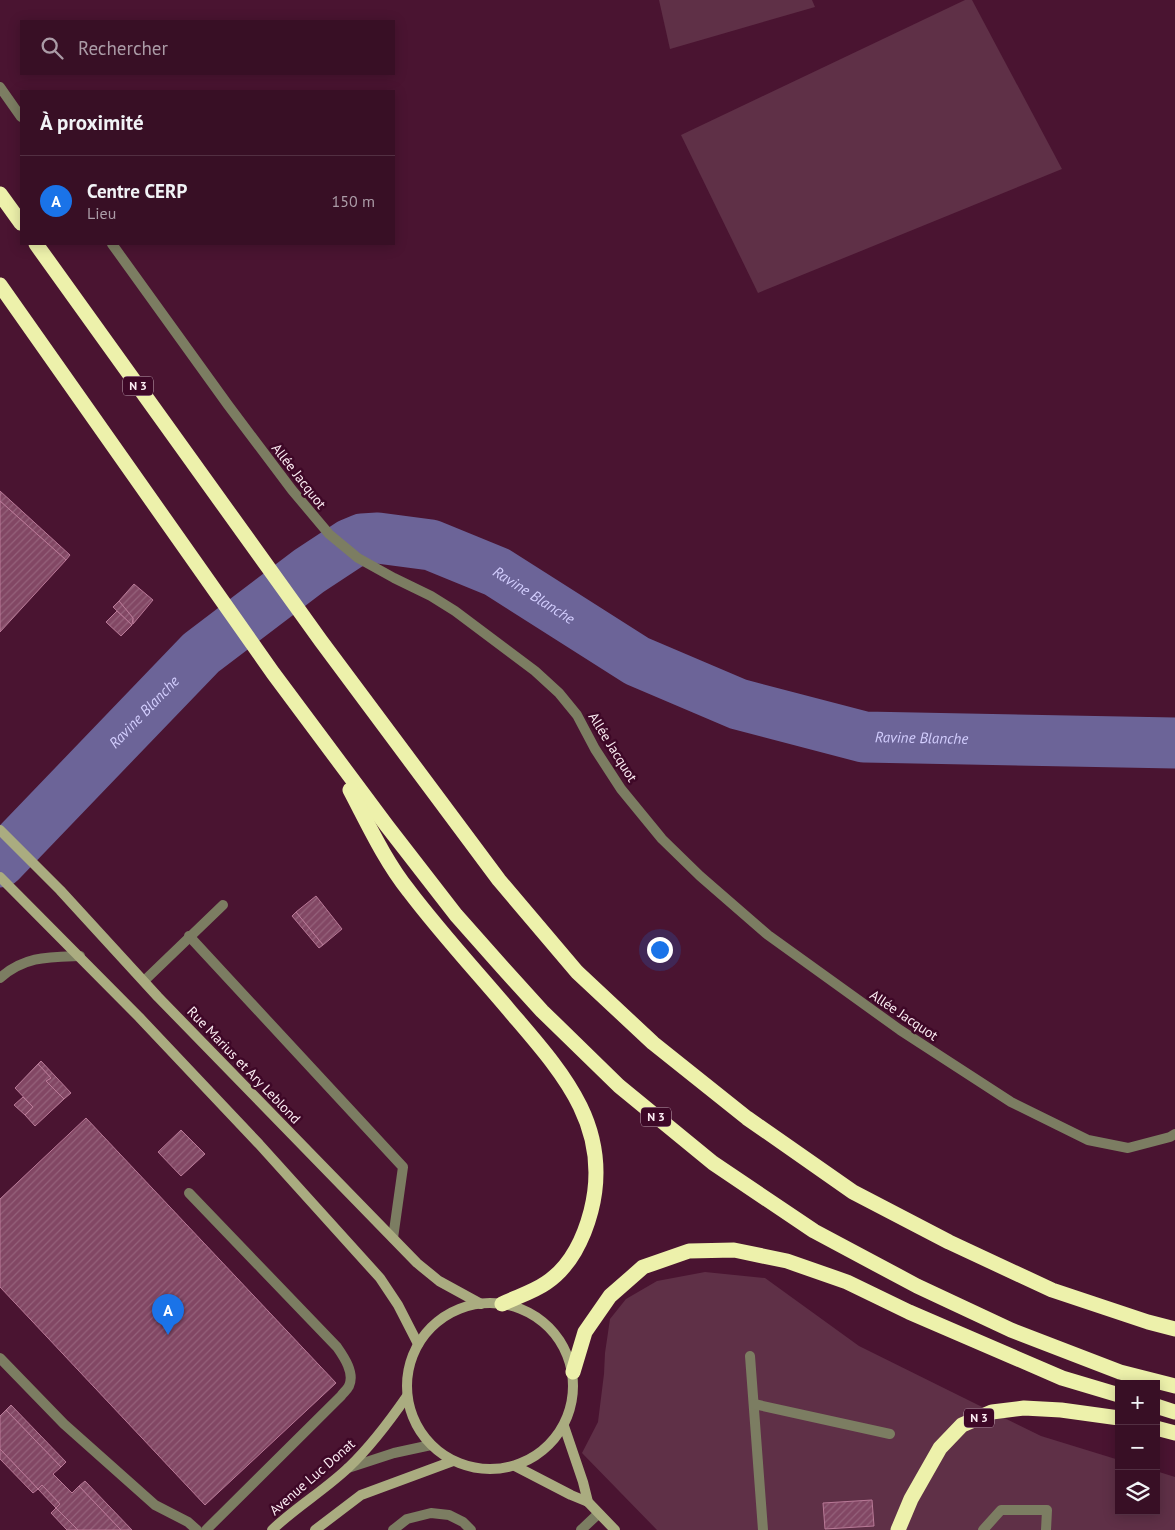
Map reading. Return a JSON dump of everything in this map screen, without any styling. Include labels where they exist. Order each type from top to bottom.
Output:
[{"type":"highway","points":[[0,194],[20,223]]},
{"type":"highway","name":"N 3","points":[[37,245],[321,641],[499,880],[577,972],[660,1048],[747,1118],[853,1192],[949,1242],[1052,1290],[1175,1330]]},
{"type":"highway","name":"N 3","points":[[0,285],[272,672],[331,753],[456,915],[522,990],[619,1086],[713,1163],[814,1231],[917,1286],[1011,1330],[1120,1372],[1175,1386]]},
{"type":"highway","name":"N 3","points":[[331,753],[375,838],[408,890],[544,1049],[567,1081],[581,1107],[591,1132],[596,1167],[594,1197],[588,1224],[574,1254],[561,1272],[544,1284],[502,1304]]},
{"type":"highway","points":[[573,1372],[585,1332],[610,1296],[643,1267],[690,1251],[734,1250],[787,1260],[847,1282],[909,1312],[1062,1378],[1115,1394]]},
{"type":"highway","points":[[1160,1407],[1175,1412]]},
{"type":"highway","name":"N 3","points":[[898,1530],[911,1499],[940,1448],[962,1425],[992,1412],[1024,1408],[1061,1410],[1115,1417]]},
{"type":"highway","points":[[1160,1429],[1175,1432]]},
{"type":"main road","name":"Rue Marius et Ary Leblond","points":[[0,830],[60,890],[144,981],[417,1263],[439,1281],[481,1304]]},
{"type":"main road","points":[[0,877],[80,956],[259,1144],[380,1278],[398,1305],[418,1344]]},
{"type":"main road","points":[[481,1304],[502,1304],[522,1310],[540,1320],[555,1334],[566,1352],[573,1372],[574,1391],[571,1409],[564,1426],[551,1444],[534,1457],[515,1466],[494,1470],[473,1468],[453,1461],[431,1445],[415,1423],[407,1396],[407,1378],[411,1360],[418,1344],[434,1324],[456,1310],[481,1304]]},
{"type":"main road","name":"Avenue Luc Donat","points":[[272,1530],[288,1515],[348,1468],[381,1433],[407,1396]]},
{"type":"main road","points":[[564,1426],[588,1502],[615,1530]]},
{"type":"main road","points":[[315,1530],[361,1495],[453,1461]]},
{"type":"main road","points":[[515,1466],[588,1502]]},
{"type":"street","points":[[0,87],[20,116]]},
{"type":"street","name":"Allée Jacquot","points":[[113,245],[234,413],[292,490],[329,534],[358,558],[431,596],[455,611],[535,671],[559,693],[577,715],[595,750],[621,788],[662,839],[700,876],[768,935],[900,1030],[1011,1102],[1088,1140],[1128,1148],[1175,1134]]},
{"type":"street","points":[[144,981],[223,905]]},
{"type":"street","points":[[189,936],[403,1167],[393,1238]]},
{"type":"street","points":[[0,978],[10,969],[22,963],[45,957],[80,956]]},
{"type":"street","points":[[189,1193],[337,1347],[346,1359],[351,1376],[349,1386],[341,1396],[206,1530]]},
{"type":"street","points":[[750,1356],[763,1530]]},
{"type":"street","points":[[0,1358],[64,1424],[155,1505],[188,1522],[197,1530]]},
{"type":"street","points":[[754,1404],[890,1434]]},
{"type":"street","points":[[348,1468],[394,1453],[431,1445]]},
{"type":"street","points":[[982,1530],[1000,1510],[1047,1510],[1046,1530]]},
{"type":"street","points":[[393,1530],[406,1519],[431,1512],[449,1515],[463,1522],[471,1530]]},
{"type":"street","points":[[581,1530],[598,1514]]},
{"type":"shaded area","points":[[659,0],[812,0],[815,7],[670,49]]},
{"type":"shaded area","points":[[965,0],[972,0],[1062,169],[758,293],[681,135]]},
{"type":"shaded area","points":[[705,1272],[765,1278],[859,1346],[1041,1436],[1115,1459],[1115,1515],[1160,1515],[1160,1472],[1175,1477],[1175,1530],[657,1530],[582,1453],[598,1422],[610,1319],[626,1299],[657,1281]]},
{"type":"building","points":[[0,491],[70,555],[66,560],[0,501]]},
{"type":"building","points":[[0,501],[66,560],[0,632]]},
{"type":"building","points":[[134,584],[153,600],[133,624],[133,618],[119,601]]},
{"type":"building","points":[[119,601],[133,618],[132,625],[113,607]]},
{"type":"building","points":[[117,611],[132,625],[121,636],[106,622]]},
{"type":"building","points":[[316,896],[342,929],[323,945],[296,912]]},
{"type":"building","points":[[296,912],[323,945],[319,948],[292,916]]},
{"type":"building","points":[[41,1061],[71,1093],[64,1099],[46,1081],[51,1078],[38,1064]]},
{"type":"building","points":[[38,1064],[51,1078],[46,1081],[64,1099],[35,1126],[25,1115],[33,1107],[15,1088]]},
{"type":"building","points":[[23,1097],[33,1107],[25,1115],[14,1105]]},
{"type":"building","points":[[86,1118],[336,1383],[205,1505],[0,1287],[0,1199]]},
{"type":"building","points":[[181,1130],[205,1154],[181,1176],[158,1152]]},
{"type":"building","points":[[11,1405],[66,1462],[61,1467],[6,1410]]},
{"type":"building","points":[[6,1410],[61,1467],[53,1474],[72,1493],[79,1486],[121,1530],[78,1530],[56,1508],[60,1504],[42,1485],[38,1489],[0,1449],[0,1416]]},
{"type":"building","points":[[0,1449],[38,1489],[33,1493],[0,1459]]},
{"type":"building","points":[[85,1481],[132,1530],[121,1530],[79,1486]]},
{"type":"building","points":[[42,1485],[60,1504],[56,1508],[38,1489]]},
{"type":"building","points":[[872,1500],[874,1526],[825,1529],[823,1503]]},
{"type":"building","points":[[56,1508],[78,1530],[67,1530],[51,1513]]},
{"type":"waterway","name":"Ravine Blanche","points":[[0,862],[201,653],[309,571],[350,544],[362,539],[378,538],[431,545],[497,572],[637,661],[738,704],[864,737],[1175,743]]},
{"type":"place","name":"Centre CERP","points":[[168,1335]]}]
